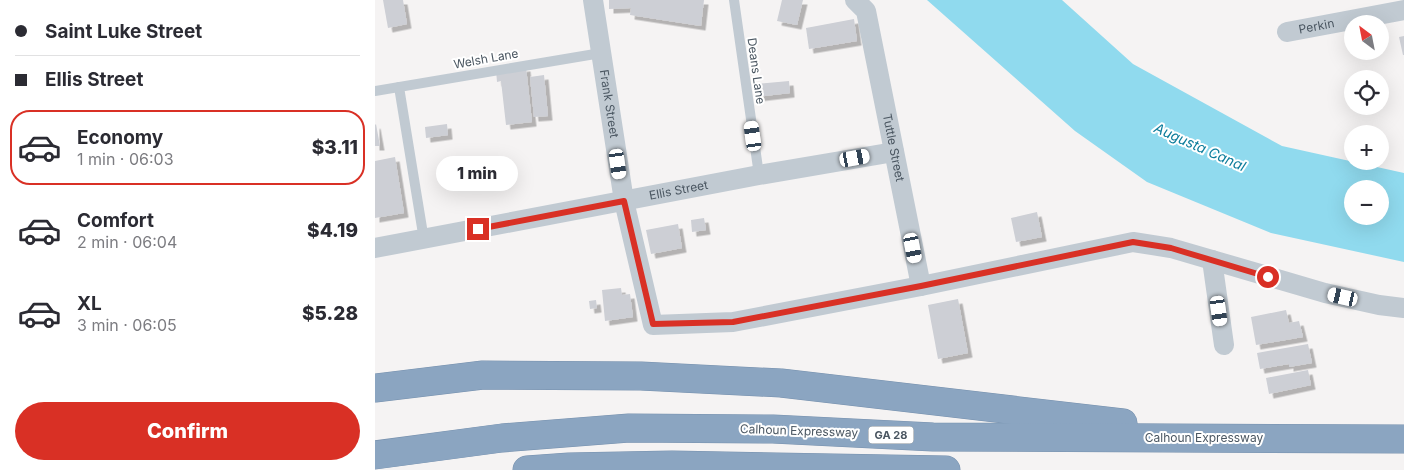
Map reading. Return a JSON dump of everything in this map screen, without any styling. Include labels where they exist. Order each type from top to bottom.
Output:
[{"type":"highway","points":[[375,388],[483,375],[641,376],[781,383],[1271,439]]},
{"type":"highway","name":"Calhoun Expressway","points":[[377,455],[502,438],[629,428],[773,429],[933,437],[1404,440]]},
{"type":"highway","points":[[527,470],[569,467],[671,465],[946,470]]},
{"type":"street","name":"Frank Street","points":[[593,0],[624,201],[653,324],[733,322],[921,286]]},
{"type":"street","name":"Tuttle Street","points":[[860,5],[894,152],[921,286]]},
{"type":"street","name":"Perkin","points":[[1287,32],[1404,10]]},
{"type":"street","name":"Ellis Street","points":[[375,248],[759,175],[894,152]]},
{"type":"street","points":[[921,286],[1133,242],[1171,248],[1325,293],[1379,306],[1404,308]]},
{"type":"street","points":[[1212,260],[1224,345]]},
{"type":"lane","name":"Deans Lane","points":[[734,0],[759,175]]},
{"type":"lane","name":"Welsh Lane","points":[[375,91],[601,53]]},
{"type":"lane","points":[[399,87],[424,240]]},
{"type":"water","name":"Augusta Canal","points":[[927,0],[1062,0],[1133,64],[1282,146],[1344,160],[1344,170],[1389,170],[1404,173],[1404,262],[1271,233],[1147,182],[1075,131]]},
{"type":"building","points":[[383,0],[403,0],[407,24],[388,28]]},
{"type":"building","points":[[609,0],[704,0],[701,26],[630,15],[631,8],[609,9]]},
{"type":"building","points":[[782,0],[803,0],[797,25],[777,21]]},
{"type":"building","points":[[854,19],[857,41],[809,49],[806,28]]},
{"type":"building","points":[[1404,36],[1404,55],[1403,55],[1399,37]]},
{"type":"building","points":[[526,67],[532,122],[506,125],[501,81],[497,82],[496,70]]},
{"type":"building","points":[[544,75],[548,116],[534,117],[530,77]]},
{"type":"building","points":[[789,81],[790,93],[756,97],[755,84]]},
{"type":"building","points":[[376,124],[380,146],[375,146]]},
{"type":"building","points":[[447,124],[448,135],[426,138],[425,127]]},
{"type":"building","points":[[395,157],[404,213],[375,218],[375,161]]},
{"type":"building","points":[[1037,212],[1042,237],[1016,242],[1011,218]]},
{"type":"building","points":[[704,218],[706,230],[692,232],[691,220]]},
{"type":"building","points":[[678,224],[682,248],[651,254],[646,230]]},
{"type":"building","points":[[621,288],[622,295],[630,294],[633,317],[605,321],[602,290]]},
{"type":"building","points":[[958,299],[968,353],[938,359],[928,305]]},
{"type":"building","points":[[596,300],[597,308],[590,309],[589,301]]},
{"type":"building","points":[[1286,310],[1289,323],[1299,321],[1303,337],[1256,345],[1251,317]]},
{"type":"building","points":[[1308,344],[1312,363],[1289,367],[1289,364],[1260,369],[1257,353]]},
{"type":"building","points":[[1308,370],[1311,385],[1269,394],[1266,378]]},
{"type":"route","points":[[478,229],[624,201],[653,324],[733,322],[921,286],[1133,242],[1171,248],[1268,277]]}]
